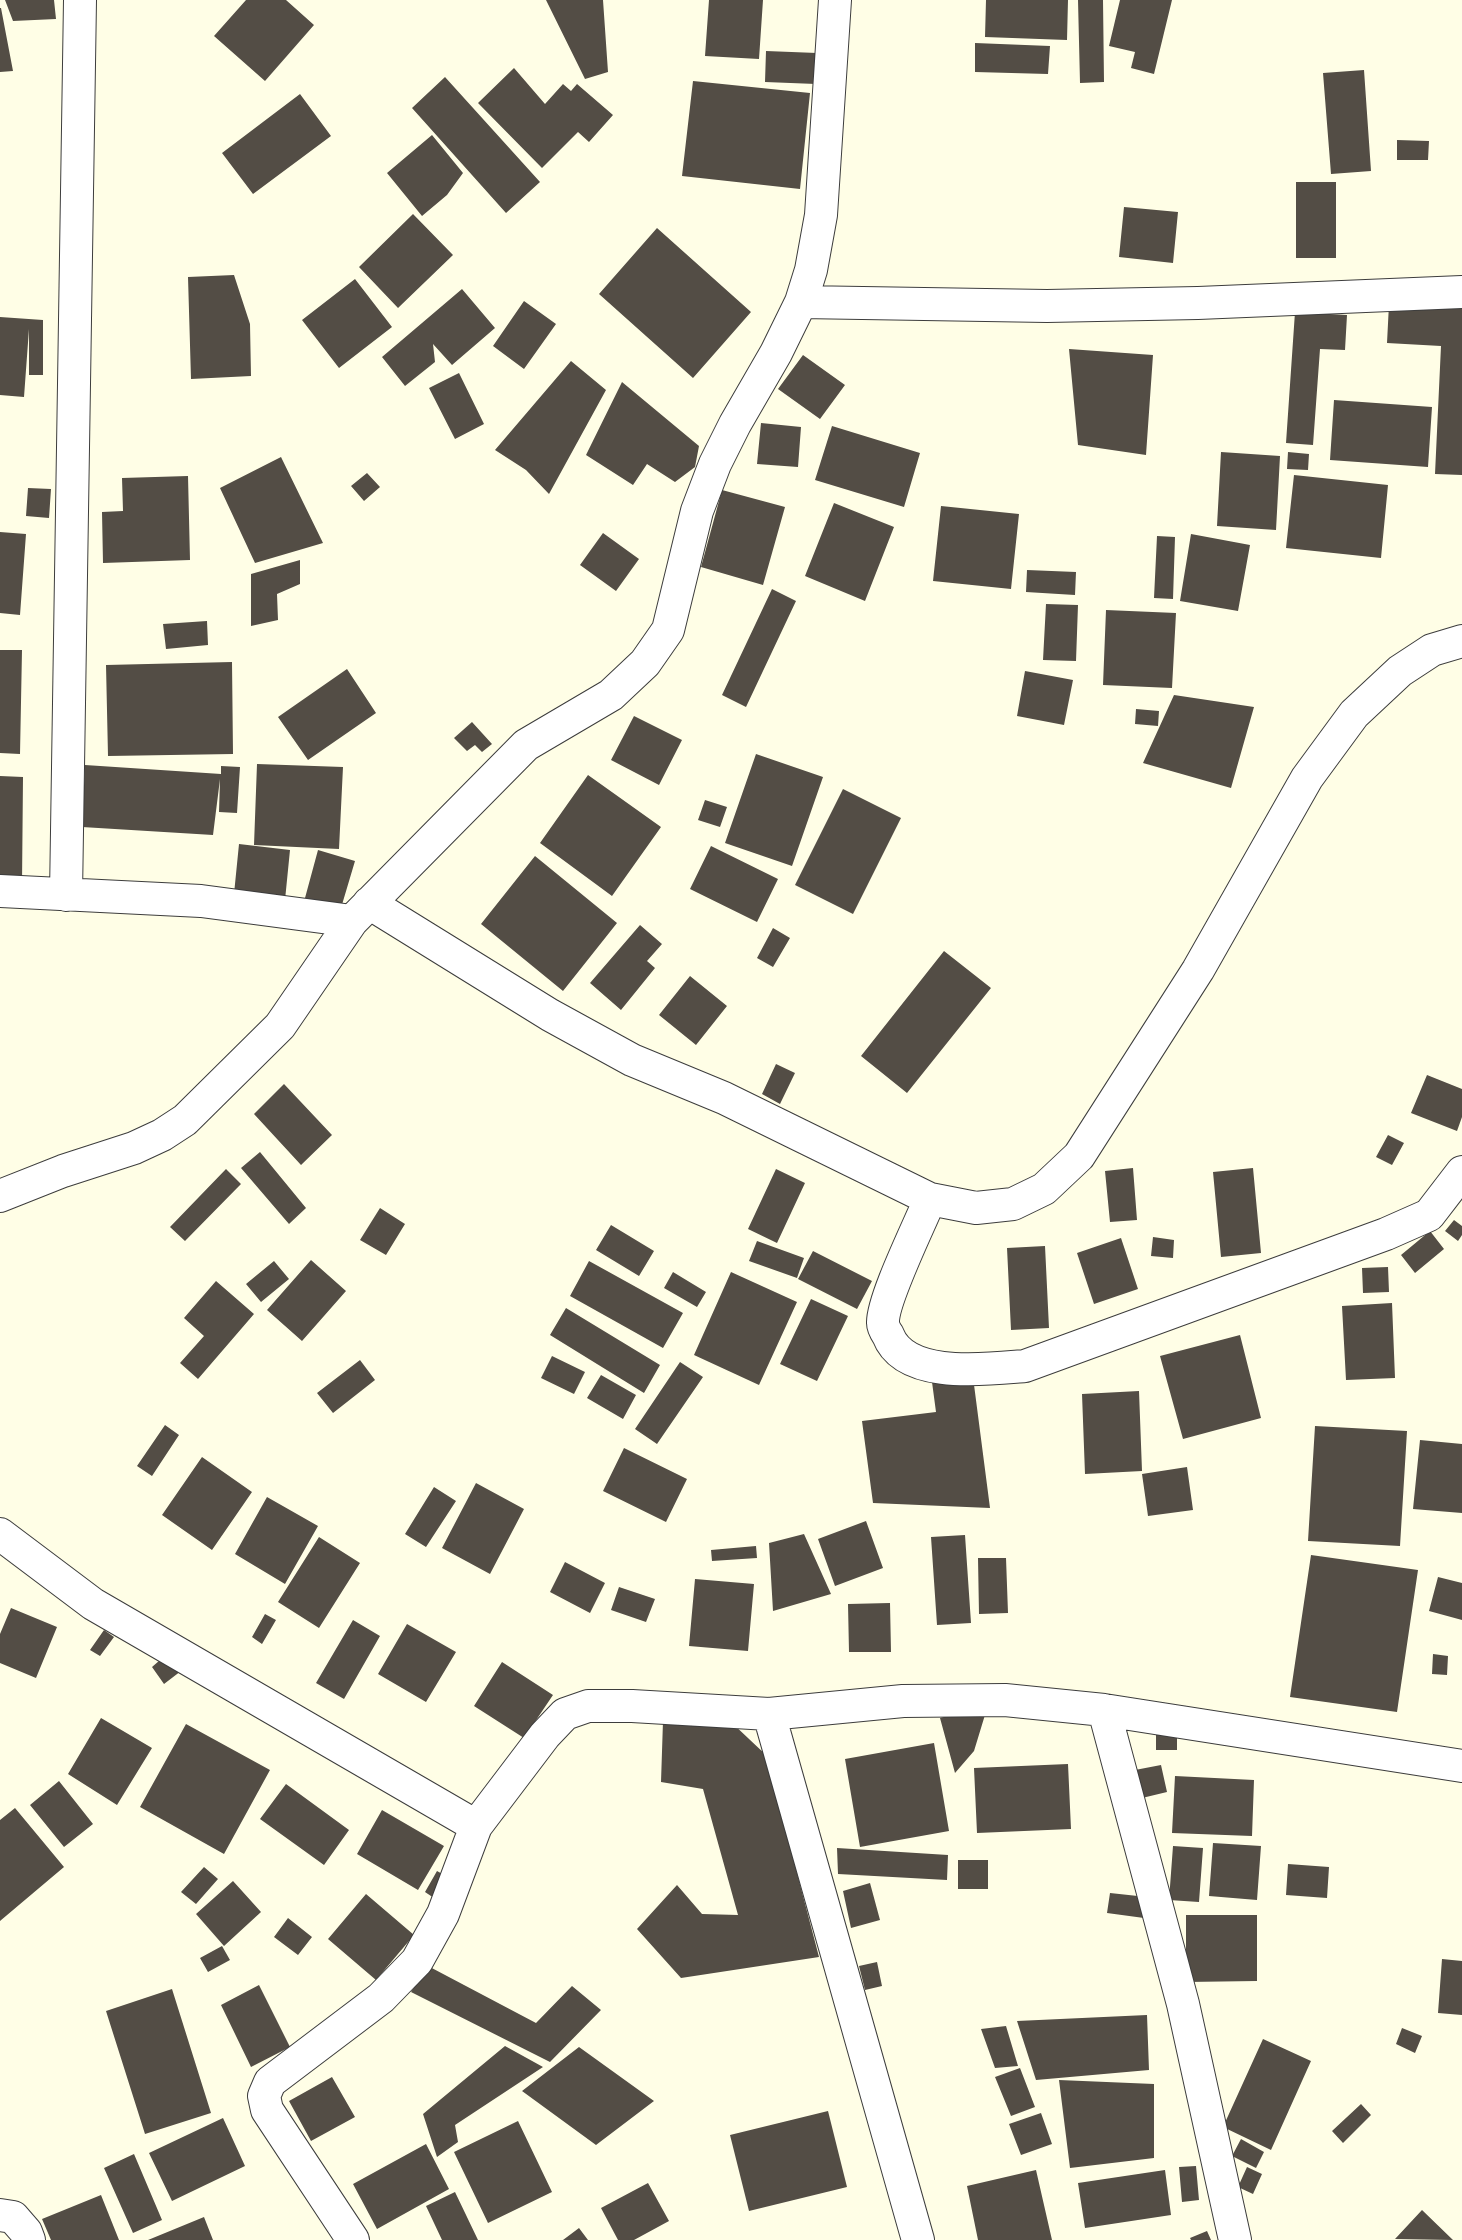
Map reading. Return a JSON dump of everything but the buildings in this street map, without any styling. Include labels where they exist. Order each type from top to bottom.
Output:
[{"type":"street","points":[[66,895],[80,0]]},
{"type":"street","points":[[0,1196],[63,1171],[134,1148],[162,1135],[184,1120],[280,1026],[360,912],[526,746],[610,695],[645,663],[668,630],[697,511],[715,464],[735,424],[776,354],[801,302],[811,270],[821,215],[834,0]]},
{"type":"street","points":[[801,302],[1117,305],[1462,292]]},
{"type":"street","points":[[0,891],[360,912],[632,1060],[724,1098],[930,1199],[976,1208],[1013,1204],[1044,1189],[1078,1156],[1198,970],[1307,778],[1354,714],[1400,671],[1432,650],[1462,641]]},
{"type":"street","points":[[930,1199],[889,1297],[883,1323],[892,1346],[914,1363],[952,1369],[985,1370],[1025,1366],[1386,1234],[1429,1215],[1462,1172]]},
{"type":"street","points":[[0,1534],[93,1604],[476,1826]]},
{"type":"street","points":[[353,2240],[267,2110],[264,2096],[270,2082],[381,1998],[417,1961],[443,1914],[476,1826],[544,1735],[565,1714],[588,1706],[632,1706],[769,1714],[914,1701],[1005,1700],[1104,1710],[1462,1766]]},
{"type":"street","points":[[1104,1710],[1183,2004],[1235,2240]]},
{"type":"street","points":[[769,1714],[918,2240]]},
{"type":"street","points":[[0,2215],[13,2217],[26,2232],[29,2240]]}]
